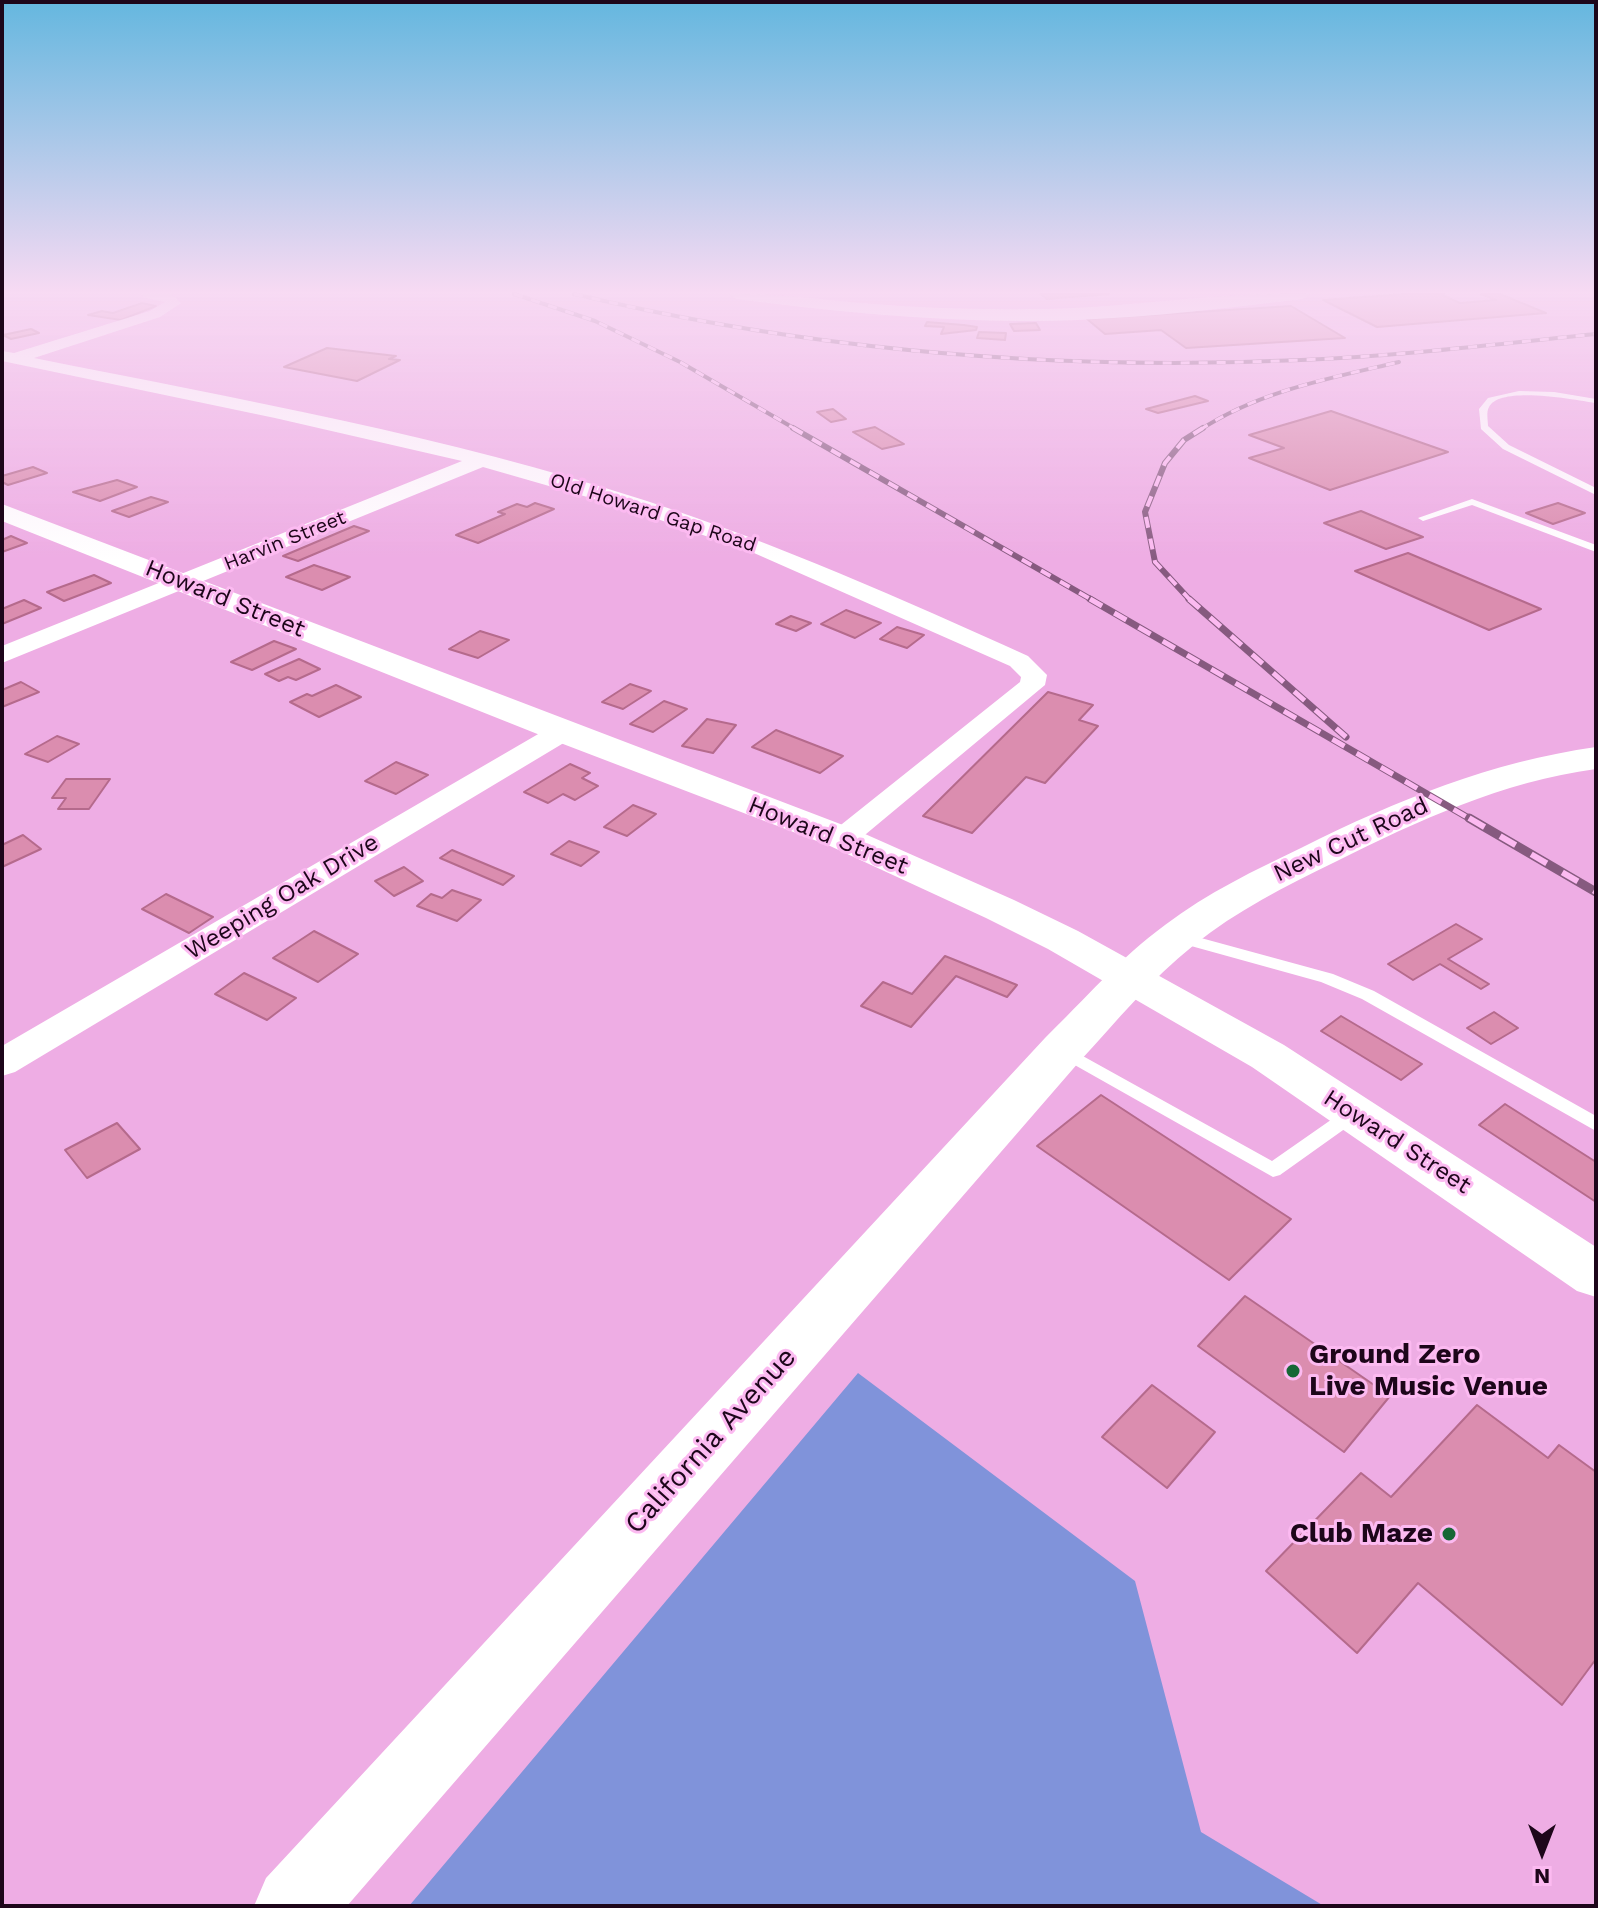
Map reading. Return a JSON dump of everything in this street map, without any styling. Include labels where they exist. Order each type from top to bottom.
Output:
[{"type":"main road","name":"New Cut Road","points":[[1131,977],[1178,937],[1251,888],[1369,829],[1454,792],[1528,768],[1596,758]]},
{"type":"main road","name":"California Avenue","points":[[294,1906],[1131,977]]},
{"type":"street","name":"Old Howard Gap Road","points":[[134,383],[480,461],[669,515],[842,580],[1031,670],[1034,675],[1032,685],[843,838]]},
{"type":"street","name":"Harvin Street","points":[[2,655],[480,461]]},
{"type":"street","name":"Howard Street","points":[[2,512],[562,732],[843,838],[1063,940],[1268,1056],[1596,1275]]},
{"type":"street","name":"Weeping Oak Drive","points":[[2,1063],[562,732]]},
{"type":"lane","points":[[1596,401],[1537,393],[1505,395],[1491,399],[1484,407],[1483,417],[1484,427],[1506,447],[1596,492]]},
{"type":"lane","points":[[1423,518],[1472,502],[1596,549]]},
{"type":"lane","points":[[1178,937],[1327,978],[1368,995],[1596,1124]]},
{"type":"lane","points":[[1062,1050],[1273,1170],[1354,1113]]},
{"type":"shaded area","points":[[858,1373],[1135,1581],[1201,1832],[1324,1906],[409,1906]]},
{"type":"building","points":[[1195,396],[1208,401],[1158,413],[1146,409]]},
{"type":"building","points":[[833,409],[846,419],[831,422],[817,412]]},
{"type":"building","points":[[1331,411],[1448,452],[1330,490],[1249,458],[1284,448],[1249,435]]},
{"type":"building","points":[[875,427],[904,444],[882,449],[853,432]]},
{"type":"building","points":[[33,467],[47,473],[8,485],[2,482],[2,476]]},
{"type":"building","points":[[117,480],[137,487],[100,501],[73,492]]},
{"type":"building","points":[[151,497],[168,502],[129,517],[112,511]]},
{"type":"building","points":[[535,503],[554,509],[478,543],[456,535],[505,514],[498,512],[517,504],[527,507]]},
{"type":"building","points":[[1558,503],[1585,513],[1553,524],[1526,513]]},
{"type":"building","points":[[1361,511],[1423,537],[1386,549],[1324,523]]},
{"type":"building","points":[[354,526],[369,531],[298,561],[283,556]]},
{"type":"building","points":[[11,536],[27,543],[2,552],[2,540]]},
{"type":"building","points":[[1408,553],[1541,609],[1489,630],[1355,571]]},
{"type":"building","points":[[314,565],[350,577],[322,590],[286,577]]},
{"type":"building","points":[[94,575],[111,583],[64,601],[47,592]]},
{"type":"building","points":[[24,600],[41,608],[2,624],[2,609]]},
{"type":"building","points":[[846,610],[881,623],[855,638],[821,624]]},
{"type":"building","points":[[791,616],[811,623],[796,631],[776,624]]},
{"type":"building","points":[[897,627],[924,635],[907,648],[880,639]]},
{"type":"building","points":[[480,631],[509,640],[478,658],[449,649]]},
{"type":"building","points":[[274,641],[296,649],[252,670],[231,662]]},
{"type":"building","points":[[299,659],[320,669],[296,680],[288,677],[279,681],[265,674]]},
{"type":"building","points":[[21,682],[39,692],[2,707],[2,690]]},
{"type":"building","points":[[630,684],[651,691],[623,709],[602,702]]},
{"type":"building","points":[[336,685],[361,697],[319,717],[290,702],[307,694],[312,696]]},
{"type":"building","points":[[1048,692],[1093,705],[1079,720],[1098,726],[1045,783],[1026,777],[972,833],[923,816]]},
{"type":"building","points":[[664,701],[687,709],[653,732],[630,724]]},
{"type":"building","points":[[707,719],[736,725],[713,753],[682,746]]},
{"type":"building","points":[[776,730],[843,756],[820,773],[752,747]]},
{"type":"building","points":[[57,736],[79,744],[48,762],[25,754]]},
{"type":"building","points":[[396,762],[428,775],[396,794],[365,781]]},
{"type":"building","points":[[570,764],[590,773],[582,778],[598,786],[575,800],[563,794],[548,803],[524,792]]},
{"type":"building","points":[[66,779],[110,779],[89,809],[58,809],[66,798],[52,798]]},
{"type":"building","points":[[633,805],[656,814],[627,836],[604,827]]},
{"type":"building","points":[[23,835],[41,849],[2,867],[2,845]]},
{"type":"building","points":[[569,841],[599,852],[581,866],[551,854]]},
{"type":"building","points":[[452,850],[514,876],[503,885],[440,858]]},
{"type":"building","points":[[404,867],[423,881],[394,896],[375,881]]},
{"type":"building","points":[[452,890],[481,900],[457,921],[417,906],[431,894],[442,898]]},
{"type":"building","points":[[166,894],[213,917],[189,933],[142,909]]},
{"type":"building","points":[[1456,924],[1482,939],[1448,959],[1489,984],[1481,989],[1440,964],[1413,980],[1388,964]]},
{"type":"building","points":[[314,931],[358,954],[318,982],[273,958]]},
{"type":"building","points":[[945,956],[1017,985],[1007,997],[956,976],[911,1027],[861,1006],[883,982],[912,994]]},
{"type":"building","points":[[244,973],[296,998],[267,1020],[215,994]]},
{"type":"building","points":[[1494,1012],[1518,1028],[1491,1044],[1467,1028]]},
{"type":"building","points":[[1341,1016],[1422,1064],[1401,1080],[1321,1031]]},
{"type":"building","points":[[1101,1095],[1291,1219],[1229,1280],[1037,1146]]},
{"type":"building","points":[[1505,1104],[1596,1162],[1596,1202],[1479,1125]]},
{"type":"building","points":[[117,1123],[140,1149],[87,1178],[65,1150]]},
{"type":"building","name":"Ground Zero Live Music Venue","points":[[1245,1296],[1390,1396],[1344,1452],[1198,1346]]},
{"type":"building","points":[[1152,1385],[1215,1432],[1167,1488],[1102,1437]]},
{"type":"building","name":"Club Maze","points":[[1477,1405],[1548,1458],[1559,1445],[1596,1472],[1596,1659],[1562,1705],[1418,1583],[1357,1653],[1266,1571],[1361,1473],[1391,1497]]},
{"type":"railway","points":[[716,383],[797,430]]},
{"type":"railway","points":[[1200,430],[1246,405],[1312,383]]},
{"type":"railway","points":[[793,428],[1094,601]]},
{"type":"railway","points":[[1190,600],[1155,562],[1145,512],[1165,463],[1184,440],[1203,428]]},
{"type":"railway","points":[[1090,599],[1472,820]]},
{"type":"railway","points":[[1190,600],[1346,737]]},
{"type":"railway","points":[[1469,818],[1596,892]]},
{"type":"place","name":"Ground Zero Live Music Venue","points":[[1293,1371]]},
{"type":"place","name":"Club Maze","points":[[1449,1534]]}]
